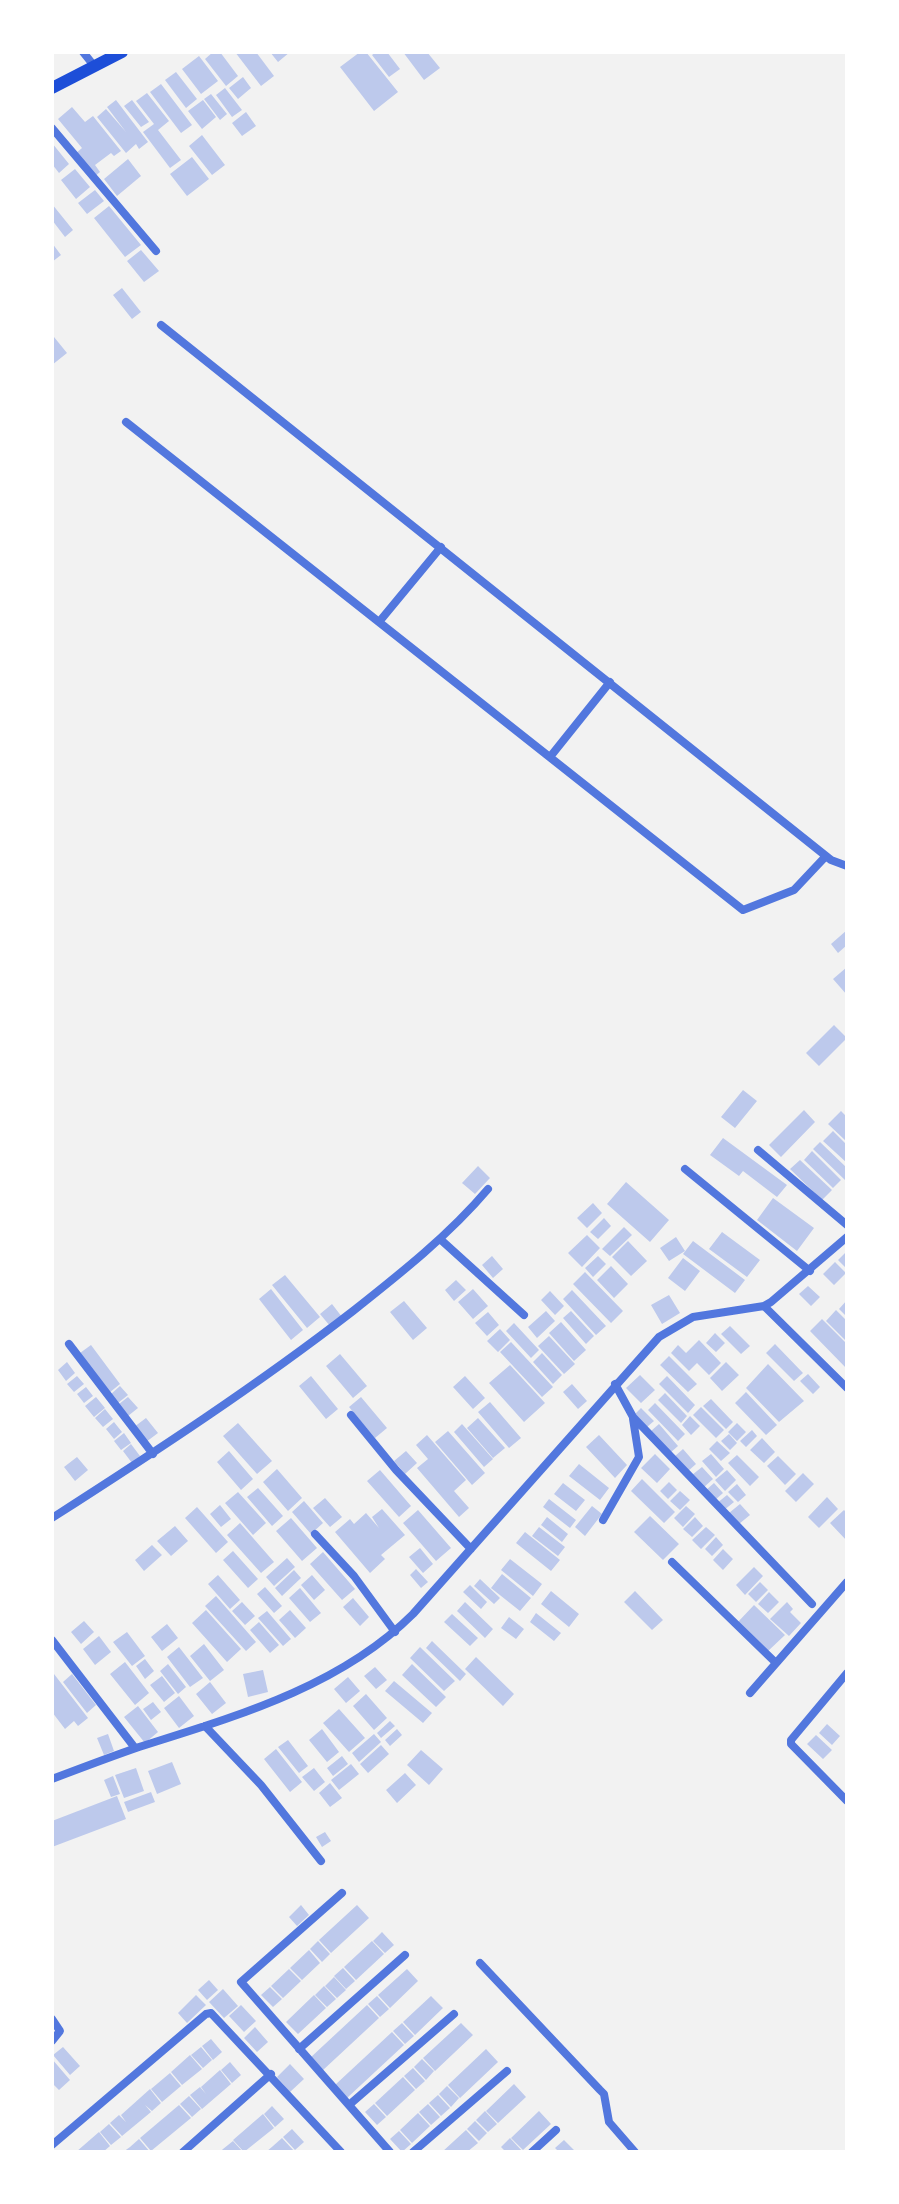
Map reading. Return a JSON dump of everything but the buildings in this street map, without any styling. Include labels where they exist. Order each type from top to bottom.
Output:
[{"type":"main road","points":[[52,88],[122,52]]},
{"type":"street","points":[[83,52],[95,67]]},
{"type":"street","points":[[52,128],[156,251]]},
{"type":"street","points":[[161,325],[826,856],[847,866]]},
{"type":"street","points":[[126,422],[743,910],[794,890],[826,856]]},
{"type":"street","points":[[379,622],[441,547]]},
{"type":"street","points":[[550,757],[610,682]]},
{"type":"street","points":[[758,1150],[847,1225]]},
{"type":"street","points":[[685,1169],[810,1271]]},
{"type":"street","points":[[52,1518],[243,1394],[310,1344],[440,1239],[488,1189]]},
{"type":"street","points":[[52,1779],[279,1699],[343,1666],[395,1632],[659,1337],[693,1317],[768,1304],[785,1293],[847,1237]]},
{"type":"street","points":[[440,1239],[524,1315]]},
{"type":"street","points":[[768,1304],[847,1388]]},
{"type":"street","points":[[69,1344],[153,1454]]},
{"type":"street","points":[[615,1384],[633,1417],[812,1604]]},
{"type":"street","points":[[351,1415],[396,1470],[471,1549]]},
{"type":"street","points":[[603,1520],[639,1457],[633,1417]]},
{"type":"street","points":[[315,1534],[354,1576],[395,1632]]},
{"type":"street","points":[[672,1562],[776,1663]]},
{"type":"street","points":[[750,1693],[847,1582]]},
{"type":"street","points":[[52,1640],[135,1748]]},
{"type":"street","points":[[847,1673],[791,1740],[791,1744],[847,1801]]},
{"type":"street","points":[[205,1726],[261,1785],[321,1861]]},
{"type":"street","points":[[342,1893],[241,1982],[390,2152]]},
{"type":"street","points":[[299,2049],[405,1955]]},
{"type":"street","points":[[480,1963],[604,2094],[609,2122],[635,2152]]},
{"type":"street","points":[[52,2145],[206,2014],[216,2016],[341,2152]]},
{"type":"street","points":[[349,2105],[454,2014]]},
{"type":"street","points":[[52,2019],[59,2027],[55,2039]]},
{"type":"street","points":[[413,2152],[507,2071]]},
{"type":"street","points":[[183,2152],[271,2074]]},
{"type":"street","points":[[532,2152],[556,2130]]},
{"type":"street","points":[[323,2152],[333,2143]]}]
